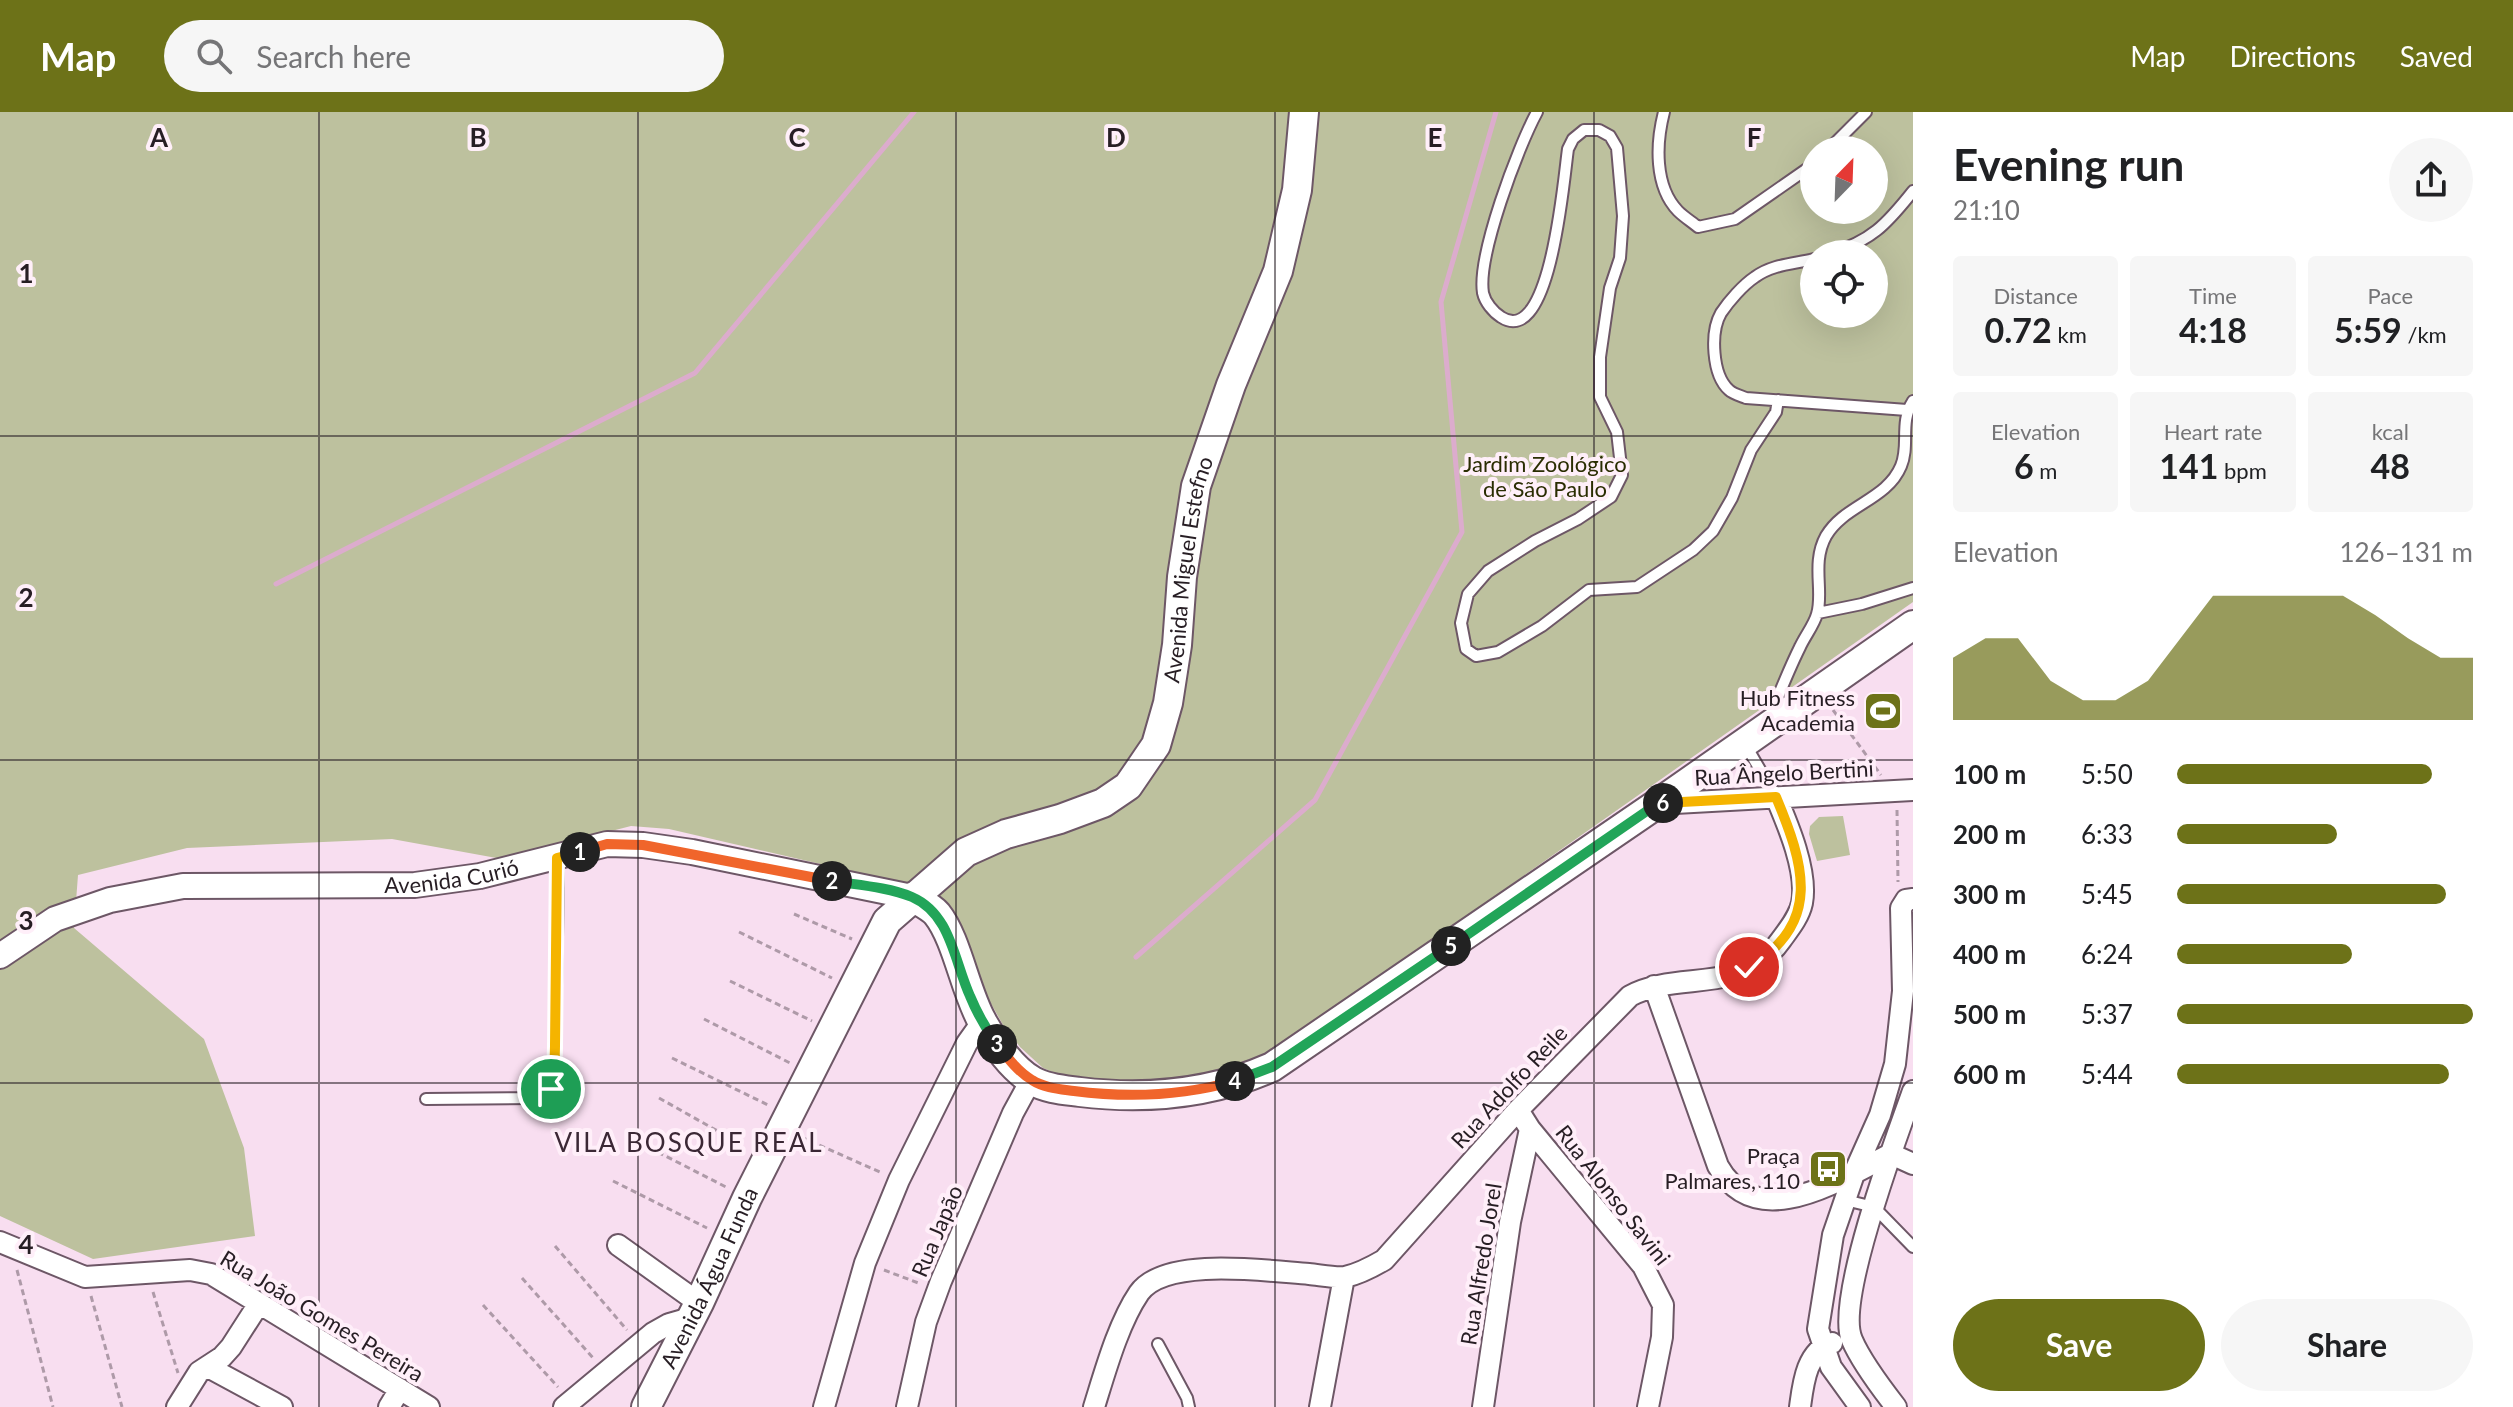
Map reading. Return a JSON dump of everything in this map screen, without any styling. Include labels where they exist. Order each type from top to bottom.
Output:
[{"type":"main road","name":"Avenida Miguel Estefno","points":[[912,897],[966,852],[1006,834],[1103,803],[1128,786],[1156,745],[1168,703],[1177,645],[1182,577],[1196,486],[1231,385],[1278,271],[1297,190],[1304,112]]},
{"type":"main road","points":[[912,897],[935,912],[944,925],[968,993],[982,1022],[1011,1061],[1031,1080],[1046,1086],[1111,1096],[1170,1094],[1212,1088],[1272,1067],[1913,625]]},
{"type":"main road","name":"Avenida Água Funda","points":[[646,1407],[887,921],[912,897]]},
{"type":"street","name":"Rua Ângelo Bertini","points":[[1657,804],[1903,791]]},
{"type":"street","name":"Rua Adolfo Reile","points":[[1094,1407],[1110,1359],[1138,1294],[1149,1282],[1159,1276],[1197,1269],[1253,1269],[1344,1277],[1368,1269],[1384,1260],[1518,1110],[1630,996],[1654,986],[1735,974],[1771,953],[1794,922],[1802,903],[1802,884],[1792,838],[1776,797]]},
{"type":"street","name":"Avenida Curió","points":[[0,956],[55,919],[110,900],[183,886],[415,885],[480,876],[607,844],[692,852],[912,897]]},
{"type":"street","points":[[1860,1407],[1831,1367],[1818,1329],[1833,1235],[1843,1200],[1880,1115],[1895,1064],[1902,1007],[1901,908],[1910,899]]},
{"type":"street","points":[[1654,986],[1718,1166],[1729,1181],[1753,1195],[1787,1200],[1820,1190],[1891,1154],[1913,1164]]},
{"type":"street","points":[[824,1407],[865,1263],[899,1180],[967,1043],[982,1022]]},
{"type":"street","name":"Rua Japão","points":[[907,1407],[926,1322],[938,1290],[1013,1113],[1031,1080]]},
{"type":"street","points":[[1896,1407],[1850,1338],[1850,1305],[1874,1207],[1913,1091]]},
{"type":"street","name":"Rua Alonso Savini","points":[[1518,1110],[1530,1129],[1643,1266],[1663,1305],[1662,1337],[1648,1407]]},
{"type":"street","name":"Rua Alfredo Jorel","points":[[1483,1407],[1508,1236],[1530,1129]]},
{"type":"street","points":[[6,1244],[85,1277],[147,1273]]},
{"type":"street","points":[[568,1405],[639,1345],[695,1311],[618,1245]]},
{"type":"street","name":"Rua João Gomes Pereira","points":[[147,1273],[190,1270],[211,1274],[394,1398],[429,1407]]},
{"type":"street","points":[[1320,1407],[1344,1277]]},
{"type":"street","points":[[181,1401],[199,1372],[231,1347],[258,1305]]},
{"type":"street","points":[[1800,1407],[1811,1363],[1823,1346],[1850,1338]]},
{"type":"street","points":[[208,1367],[282,1407]]},
{"type":"lane","points":[[1537,112],[1514,164],[1500,207],[1482,274],[1483,297],[1493,311],[1514,322],[1526,317],[1534,307],[1543,290],[1557,228],[1568,149],[1573,139],[1584,130],[1599,130],[1610,136],[1617,148],[1623,216],[1620,258],[1605,315],[1600,357],[1600,397],[1617,432],[1622,475],[1611,497],[1488,571],[1468,594],[1461,623],[1466,649],[1476,656],[1498,652],[1542,626],[1589,590],[1637,587],[1693,550],[1713,531],[1732,498],[1751,450],[1776,412],[1778,400]]},
{"type":"lane","points":[[1664,112],[1660,133],[1661,182],[1676,209],[1698,227],[1735,219],[1800,174]]},
{"type":"lane","points":[[1842,136],[1866,112]]},
{"type":"lane","points":[[1864,240],[1885,226],[1913,191]]},
{"type":"lane","points":[[1776,797],[1755,735],[1818,613],[1817,571],[1827,536],[1844,518],[1890,486],[1903,463],[1910,405],[1746,398],[1730,391],[1720,378],[1716,358],[1718,323],[1728,304],[1751,279],[1779,265],[1800,261]]},
{"type":"lane","points":[[1818,613],[1862,604],[1913,588]]},
{"type":"lane","points":[[426,1099],[535,1098],[551,1089],[554,1071],[557,858]]},
{"type":"lane","points":[[1843,1200],[1874,1207],[1913,1247]]},
{"type":"lane","points":[[1158,1344],[1189,1407]]},
{"type":"path","points":[[1819,691],[1903,791],[1896,806],[1898,887],[1910,899]]},
{"type":"path","points":[[794,914],[873,948]]},
{"type":"path","points":[[739,932],[854,988]]},
{"type":"path","points":[[730,981],[833,1032]]},
{"type":"path","points":[[704,1019],[812,1073]]},
{"type":"path","points":[[672,1058],[786,1122],[899,1180]]},
{"type":"path","points":[[659,1098],[767,1159]]},
{"type":"path","points":[[640,1143],[747,1198]]},
{"type":"path","points":[[613,1181],[728,1239]]},
{"type":"path","points":[[6,1244],[53,1407]]},
{"type":"path","points":[[555,1246],[639,1345]]},
{"type":"path","points":[[865,1263],[938,1290]]},
{"type":"path","points":[[147,1273],[181,1401]]},
{"type":"path","points":[[85,1277],[122,1407]]},
{"type":"path","points":[[522,1278],[605,1371]]},
{"type":"path","points":[[483,1305],[568,1405]]},
{"type":"green space","name":"Jardim Zoológico de São Paulo","points":[[0,112],[1913,112],[1913,602],[1266,1057],[1186,1082],[1120,1083],[1060,1075],[1043,1068],[1020,1047],[1003,1025],[989,1000],[951,907],[933,890],[669,829],[631,826],[502,859],[392,839],[187,848],[78,875],[74,928],[204,1039],[244,1148],[255,1236],[93,1259],[0,1216]]},
{"type":"green space","points":[[1843,816],[1850,855],[1817,861],[1809,834],[1810,826],[1819,817]]},
{"type":"waterway","points":[[276,584],[695,373],[914,112]]},
{"type":"waterway","points":[[1136,957],[1315,800],[1462,532],[1441,302],[1496,112]]},
{"type":"place","name":"Hub Fitness Academia","points":[[1883,711]]},
{"type":"place","name":"Praça Palmares, 110","points":[[1828,1169]]},
{"type":"district","name":"VILA BOSQUE REAL","points":[[689,1143]]},
{"type":"route","points":[[551,1089],[554,1083],[555,1046],[557,858],[607,844],[692,852],[912,897],[935,912],[944,925],[968,993],[982,1022],[1011,1061],[1031,1080],[1046,1086],[1111,1096],[1170,1094],[1212,1088],[1272,1067],[1657,804],[1776,797],[1792,838],[1802,884],[1802,903],[1794,922],[1771,953],[1749,967]]}]
